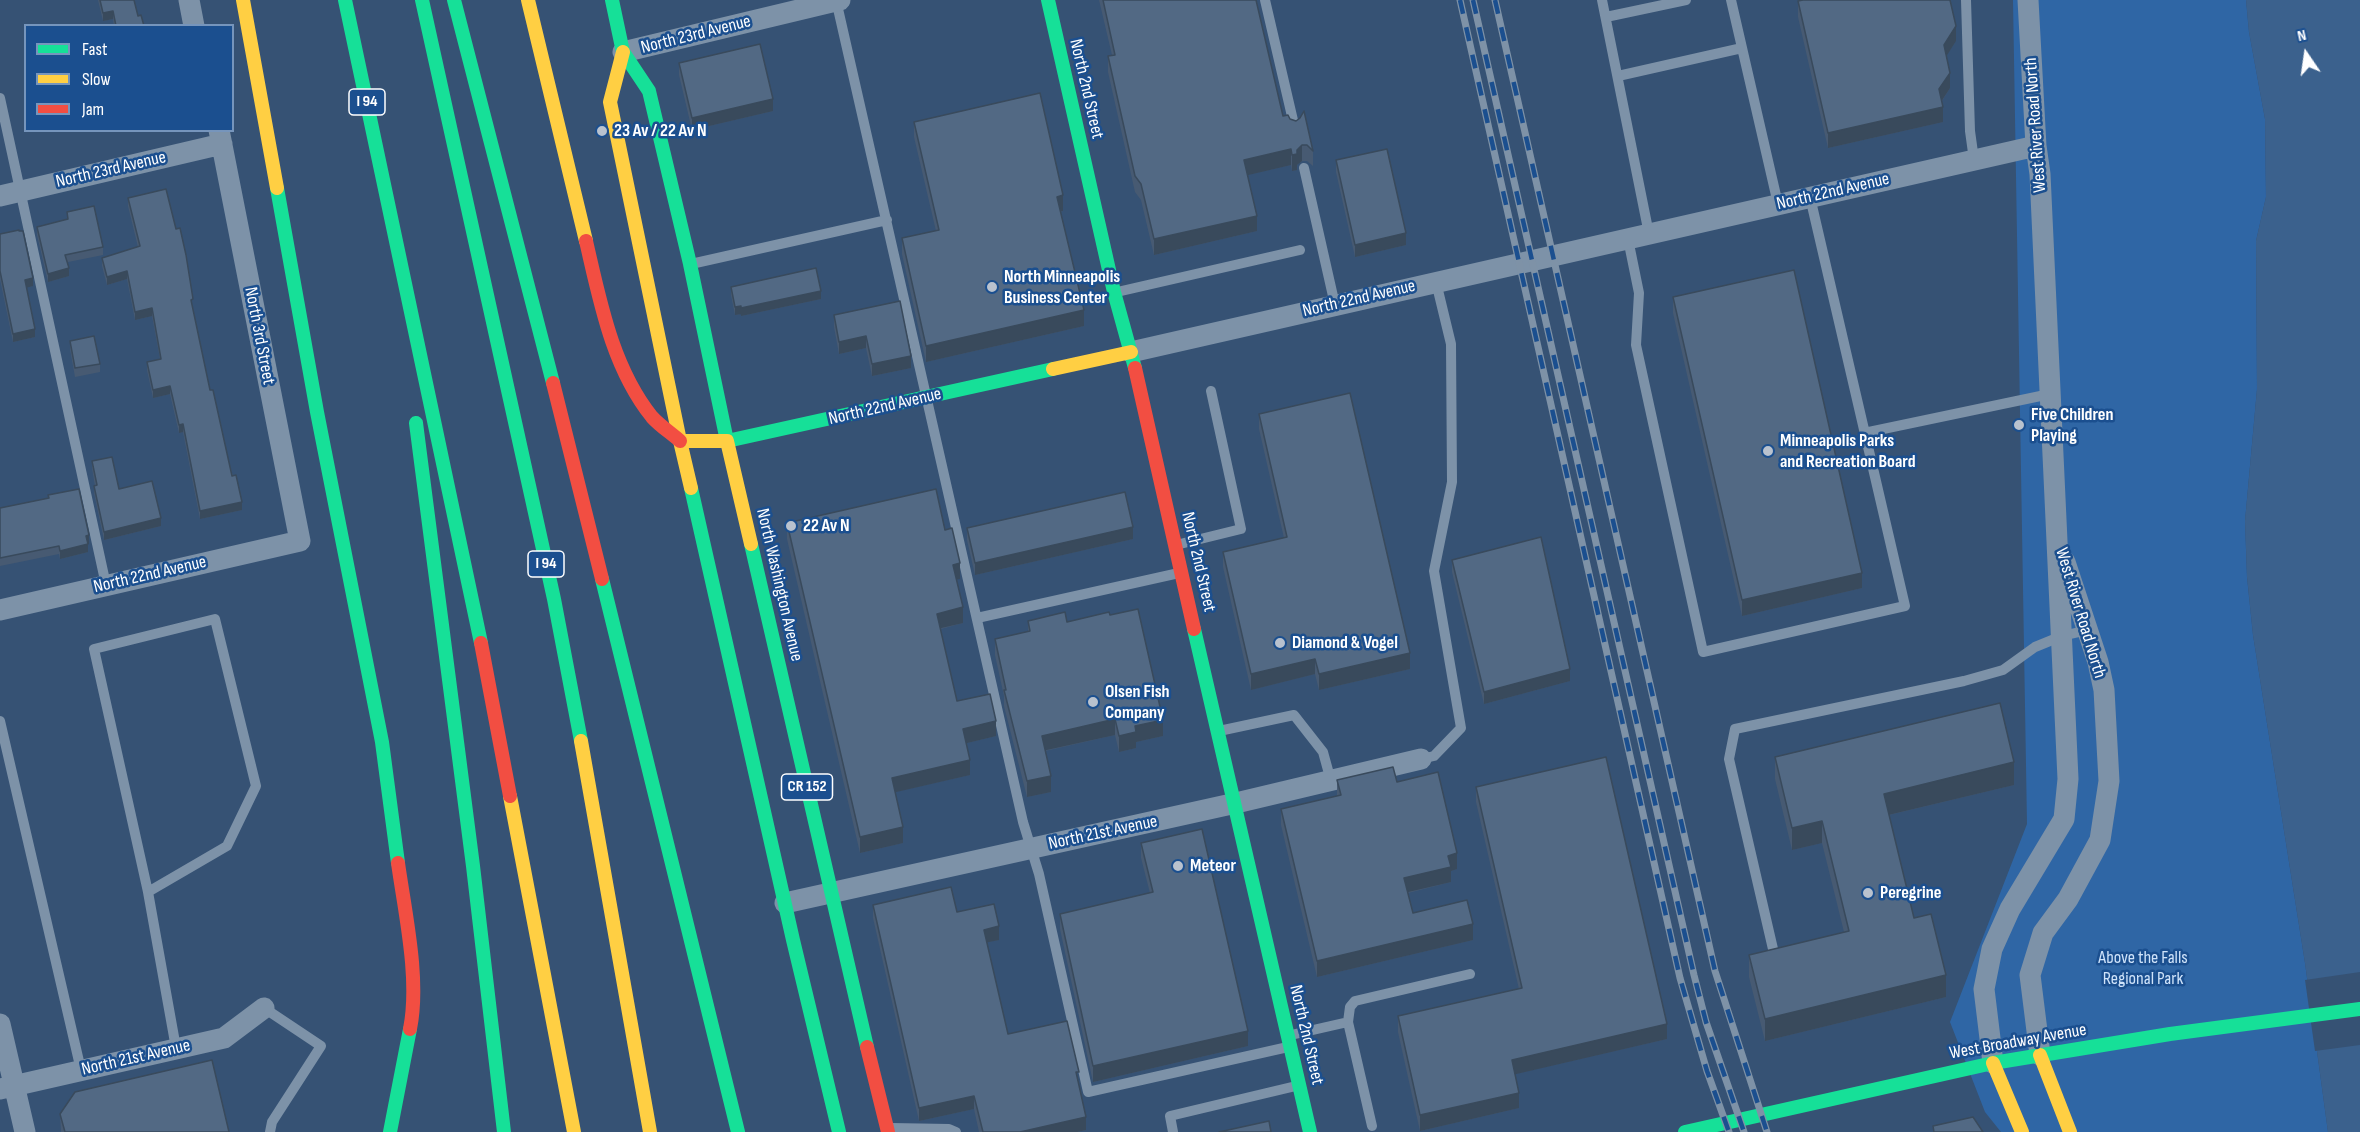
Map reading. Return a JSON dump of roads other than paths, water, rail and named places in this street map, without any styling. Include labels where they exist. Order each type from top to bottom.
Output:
[{"type":"main road","points":[[243,0],[317,412],[382,742],[411,956],[413,1015],[390,1132]]},
{"type":"main road","name":"I 94","points":[[345,0],[471,589],[574,1132]]},
{"type":"main road","name":"I 94","points":[[422,0],[556,611],[579,728],[650,1132]]},
{"type":"main road","points":[[454,0],[543,341],[738,1132]]},
{"type":"main road","points":[[528,0],[599,296],[618,357],[627,379],[653,418],[680,441]]},
{"type":"main road","name":"North Washington Avenue","points":[[612,0],[623,52],[649,91],[690,264],[727,441],[830,892],[887,1130]]},
{"type":"main road","name":"North 2nd Street","points":[[1048,0],[1114,292],[1131,352],[1176,544],[1310,1132]]},
{"type":"main road","name":"North Washington Avenue","points":[[623,52],[610,102],[680,441],[839,1132]]},
{"type":"main road","points":[[388,204],[409,369]]},
{"type":"main road","name":"North 22nd Avenue","points":[[680,441],[727,441],[1131,352]]},
{"type":"main road","points":[[413,405],[453,724],[485,949],[504,1132]]},
{"type":"main road","points":[[386,1077],[411,956]]},
{"type":"main road","name":"West Broadway Avenue","points":[[1685,1132],[1993,1063],[2170,1034],[2360,1009]]},
{"type":"main road","name":"West River Road North","points":[[2040,1055],[2070,1132]]},
{"type":"main road","name":"West River Road North","points":[[1993,1063],[2022,1132]]},
{"type":"street","points":[[189,0],[194,24]]},
{"type":"street","name":"North 23rd Avenue","points":[[623,52],[838,0]]},
{"type":"street","name":"West River Road North","points":[[1993,1063],[1984,989],[1992,949],[2010,909],[2064,819],[2068,779],[2040,174],[2036,146],[2028,0]]},
{"type":"street","name":"North 23rd Avenue","points":[[0,196],[220,137]]},
{"type":"street","name":"North 3rd Street","points":[[220,137],[300,541]]},
{"type":"street","name":"North 22nd Avenue","points":[[1131,352],[2036,146]]},
{"type":"street","name":"West River Road North","points":[[2040,1055],[2030,975],[2043,933],[2068,898],[2100,840],[2109,781],[2104,690],[2088,630],[2056,537]]},
{"type":"street","name":"North 22nd Avenue","points":[[0,610],[300,541]]},
{"type":"street","name":"North 21st Avenue","points":[[785,903],[1236,804],[1421,759]]},
{"type":"street","name":"North 21st Avenue","points":[[7,1087],[224,1038],[264,1008]]},
{"type":"street","points":[[0,1024],[7,1087],[25,1132]]},
{"type":"lane","points":[[838,0],[1023,822],[1039,874],[1088,1092],[1289,1041],[1348,1022]]},
{"type":"lane","points":[[1265,0],[1295,129]]},
{"type":"lane","points":[[1602,0],[1649,234]]},
{"type":"lane","points":[[1606,17],[1686,0]]},
{"type":"lane","points":[[1731,0],[1778,204]]},
{"type":"lane","points":[[1966,0],[1970,131],[1974,160]]},
{"type":"lane","points":[[1618,76],[1742,48]]},
{"type":"lane","points":[[0,98],[106,585]]},
{"type":"lane","points":[[1304,168],[1335,305]]},
{"type":"lane","points":[[1628,239],[1639,293],[1636,345],[1703,652],[1905,606],[1810,197]]},
{"type":"lane","points":[[690,264],[887,220]]},
{"type":"lane","points":[[1114,292],[1300,250]]},
{"type":"lane","points":[[1421,759],[1434,756],[1461,728],[1434,571],[1452,482],[1451,344],[1437,282]]},
{"type":"lane","points":[[1176,544],[1241,529],[1211,392]]},
{"type":"lane","points":[[1864,433],[2050,393]]},
{"type":"lane","points":[[977,618],[1182,573]]},
{"type":"lane","points":[[148,892],[227,846],[256,786],[215,620],[94,649],[148,892],[176,1048]]},
{"type":"lane","points":[[1777,964],[1729,759],[1735,729],[1964,681],[2003,670],[2035,647],[2062,636],[2088,630]]},
{"type":"lane","points":[[1219,731],[1294,715],[1323,752],[1330,781]]},
{"type":"lane","points":[[0,721],[81,1070]]},
{"type":"lane","points":[[1372,1126],[1348,1022],[1350,1007],[1355,1001],[1470,974]]},
{"type":"lane","points":[[264,1008],[321,1046],[272,1122],[270,1132]]},
{"type":"lane","points":[[1173,1132],[1170,1116],[1299,1086]]},
{"type":"lane","points":[[887,1130],[949,1129],[956,1132]]},
{"type":"railway","points":[[1460,0],[1680,978],[1707,1071],[1729,1132]]},
{"type":"railway","points":[[1473,0],[1694,975],[1706,1022],[1744,1132]]},
{"type":"railway","points":[[1495,0],[1715,971],[1767,1132]]},
{"type":"place","name":"23 Av / 22 Av N","points":[[602,131]]},
{"type":"place","name":"North Minneapolis Business Center","points":[[992,287]]},
{"type":"place","name":"Five Children Playing","points":[[2019,425]]},
{"type":"place","name":"Minneapolis Parks and Recreation Board","points":[[1768,451]]},
{"type":"place","name":"22 Av N","points":[[791,526]]},
{"type":"place","name":"Diamond & Vogel","points":[[1280,643]]},
{"type":"place","name":"Olsen Fish Company","points":[[1093,702]]},
{"type":"place","name":"Meteor","points":[[1178,866]]},
{"type":"place","name":"Peregrine","points":[[1868,893]]},
{"type":"park label","name":"Above the Falls Regional Park","points":[[2143,968]]}]
